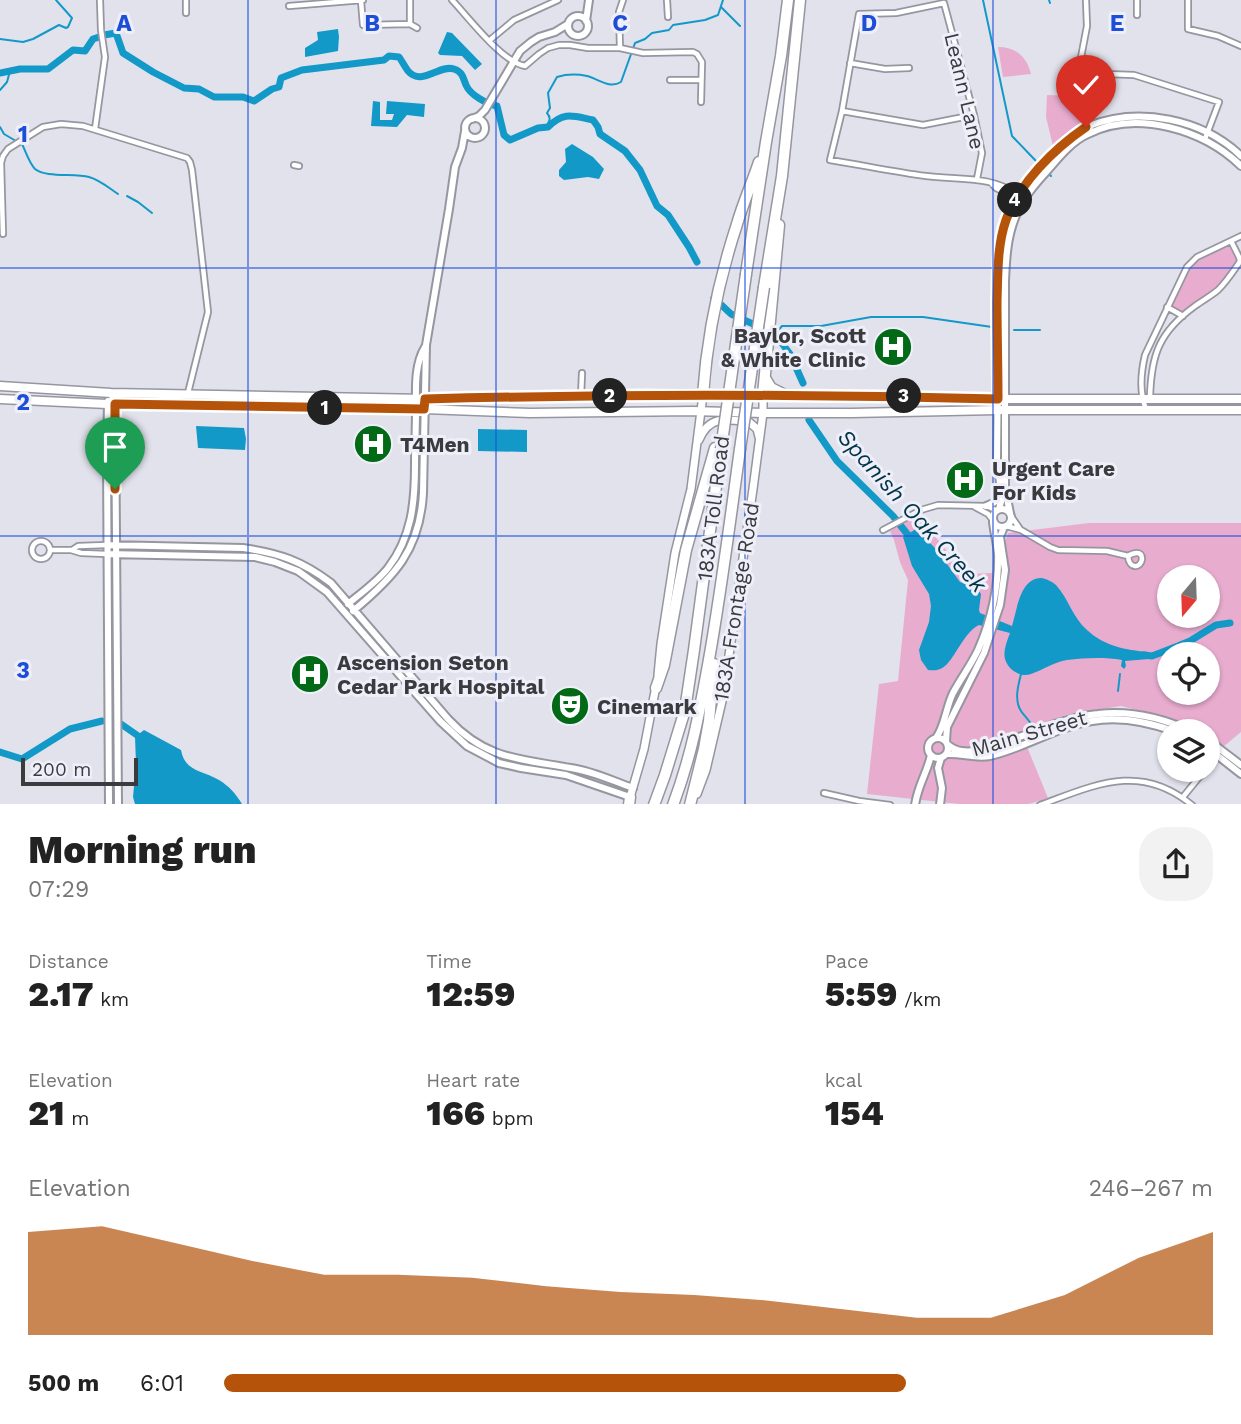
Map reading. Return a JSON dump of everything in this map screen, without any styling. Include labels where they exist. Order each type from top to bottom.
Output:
[{"type":"highway","points":[[656,688],[664,665],[686,550],[718,448],[727,403],[788,0]]},
{"type":"highway","name":"183A Toll Road","points":[[673,804],[697,726],[717,618],[782,176],[800,0]]},
{"type":"highway","points":[[703,395],[708,347],[724,269],[737,223],[766,142]]},
{"type":"highway","points":[[763,395],[782,176]]},
{"type":"highway","points":[[765,378],[771,388],[783,394]]},
{"type":"highway","name":"183A Toll Road","points":[[654,804],[685,710],[718,448]]},
{"type":"highway","points":[[691,804],[709,721],[717,618]]},
{"type":"main road","points":[[0,386],[110,393],[420,399],[783,394],[1001,399],[1241,399]]},
{"type":"main road","points":[[630,798],[644,749],[656,688],[675,553],[691,489],[703,395]]},
{"type":"main road","name":"183A Frontage Road","points":[[691,804],[706,770],[723,697],[763,413],[763,395]]},
{"type":"main road","points":[[0,398],[111,404],[530,413],[1241,410]]},
{"type":"main road","points":[[696,447],[702,432],[713,421],[749,422],[757,429],[759,438]]},
{"type":"street","points":[[95,129],[105,57],[100,0]]},
{"type":"street","points":[[186,0],[186,13]]},
{"type":"street","points":[[289,6],[362,0],[362,27],[410,24],[417,28]]},
{"type":"street","points":[[410,0],[410,24]]},
{"type":"street","points":[[452,0],[505,57],[525,66],[548,48],[559,45],[620,48],[642,53],[693,52],[702,62],[701,102]]},
{"type":"street","points":[[490,40],[514,20],[558,0]]},
{"type":"street","points":[[620,48],[619,8],[623,0]]},
{"type":"street","points":[[667,0],[668,17]]},
{"type":"street","points":[[1086,0],[1087,26],[1077,73],[1080,110],[1086,127]]},
{"type":"street","points":[[1137,0],[1137,15]]},
{"type":"street","points":[[1188,0],[1188,29],[1218,36],[1241,46]]},
{"type":"street","name":"Leann Lane","points":[[850,63],[859,14],[896,13],[944,3],[982,153],[977,179]]},
{"type":"street","points":[[572,35],[568,30],[571,18],[578,16],[588,4]]},
{"type":"street","points":[[555,32],[579,36],[585,34],[588,28],[588,4]]},
{"type":"street","points":[[578,16],[586,21]]},
{"type":"street","points":[[348,616],[397,569],[412,544],[419,524],[423,493],[420,399],[426,345],[455,167],[462,148],[465,124],[485,110],[520,51],[539,37],[568,24]]},
{"type":"street","points":[[909,68],[885,69],[850,63],[830,160],[927,176],[998,183],[1019,198]]},
{"type":"street","points":[[1077,73],[1135,75],[1219,102],[1206,136]]},
{"type":"street","points":[[670,80],[701,80]]},
{"type":"street","points":[[462,148],[473,138],[482,135],[485,110]]},
{"type":"street","points":[[842,111],[923,125],[974,115]]},
{"type":"street","points":[[940,804],[942,788],[938,768],[947,743],[947,727],[981,661],[1005,570],[1000,537],[1010,522],[1005,489],[1001,410],[1006,251],[1019,198],[1034,175],[1071,137],[1086,127],[1114,119],[1141,117],[1174,121],[1233,148],[1241,156]]},
{"type":"street","points":[[472,118],[479,119],[484,124]]},
{"type":"street","points":[[1019,198],[1086,134],[1121,125],[1151,125],[1206,136],[1241,166]]},
{"type":"street","points":[[3,233],[1,160],[5,152],[43,127],[83,126],[183,156],[190,162],[208,315],[188,394]]},
{"type":"street","points":[[465,131],[473,138]]},
{"type":"street","points":[[1146,410],[1142,370],[1148,349],[1184,272],[1191,262],[1203,254],[1241,236]]},
{"type":"street","points":[[1146,399],[1156,352],[1165,336],[1183,316],[1219,289],[1240,261],[1231,241]]},
{"type":"street","points":[[1167,307],[1183,316]]},
{"type":"street","points":[[1148,349],[1156,352]]},
{"type":"street","points":[[581,397],[582,373]]},
{"type":"street","points":[[110,393],[116,554],[118,804]]},
{"type":"street","points":[[109,804],[107,545],[111,404]]},
{"type":"street","points":[[342,609],[388,568],[402,544],[410,522],[415,490],[420,409]]},
{"type":"street","points":[[998,510],[1002,498],[997,460],[1001,410]]},
{"type":"street","points":[[883,530],[921,510],[938,505],[975,507],[994,504],[998,498],[999,481]]},
{"type":"street","points":[[986,506],[998,510]]},
{"type":"street","points":[[975,507],[984,511],[998,526],[1021,530],[1058,550],[1107,551],[1129,556]]},
{"type":"street","points":[[997,604],[998,564],[993,513],[1005,509],[1021,530]]},
{"type":"street","points":[[410,522],[419,524]]},
{"type":"street","points":[[71,550],[78,546],[107,545],[227,548],[263,551],[294,560],[331,583],[450,732],[467,746],[487,758],[566,775],[630,798]]},
{"type":"street","points":[[226,556],[227,548]]},
{"type":"street","points":[[50,550],[265,559],[298,571],[319,585],[430,705]]},
{"type":"street","points":[[915,804],[920,783],[929,764],[929,745],[942,729],[953,693],[986,640]]},
{"type":"street","name":"Main Street","points":[[947,743],[955,750],[982,750],[1091,721],[1121,716],[1157,719]]},
{"type":"street","name":"Main Street","points":[[944,756],[990,756],[1047,732]]},
{"type":"street","points":[[936,738],[942,738],[947,743]]},
{"type":"street","points":[[1220,753],[1241,765]]},
{"type":"street","points":[[1220,753],[1241,774]]},
{"type":"street","points":[[931,755],[936,758],[944,756]]},
{"type":"street","points":[[1043,804],[1089,787],[1121,780],[1159,786],[1192,804]]},
{"type":"street","points":[[1183,797],[1195,782]]},
{"type":"street","points":[[824,793],[859,803],[890,804]]},
{"type":"shaded area","points":[[998,47],[1020,54],[1031,74],[1003,77]]},
{"type":"shaded area","points":[[1047,95],[1076,96],[1082,125],[1054,150],[1046,117]]},
{"type":"shaded area","points":[[1229,246],[1237,261],[1220,286],[1182,312],[1173,308],[1172,304],[1190,267],[1201,258]]},
{"type":"shaded area","points":[[918,516],[966,574],[993,573],[1008,533],[1089,523],[1241,523],[1241,732],[1223,747],[1220,745],[1220,719],[1171,719],[1121,706],[1066,715],[1021,732],[1048,798],[1029,804],[959,804],[867,794],[879,684],[898,681],[908,580],[890,531]]},
{"type":"water","points":[[338,29],[338,51],[305,57],[305,48],[318,40],[317,32]]},
{"type":"water","points":[[447,32],[452,33],[482,64],[475,70],[462,56],[440,55],[438,53]]},
{"type":"water","points":[[373,101],[380,102],[380,120],[392,120],[394,114],[386,114],[387,101],[425,104],[424,117],[407,115],[397,127],[371,126]]},
{"type":"water","points":[[572,144],[593,157],[604,169],[599,179],[588,177],[564,180],[559,176],[559,170],[566,162],[565,149]]},
{"type":"water","points":[[196,426],[244,428],[245,450],[198,448]]},
{"type":"water","points":[[478,429],[527,430],[527,452],[478,451]]},
{"type":"water","points":[[916,529],[936,549],[960,582],[976,587],[981,594],[980,613],[1012,626],[1024,589],[1035,579],[1042,578],[1056,585],[1082,625],[1101,640],[1116,646],[1148,652],[1152,656],[1149,659],[1125,661],[1124,669],[1121,666],[1122,660],[1087,658],[1062,661],[1023,675],[1012,670],[1005,659],[1010,633],[979,625],[945,666],[928,670],[921,660],[919,650],[929,622],[929,594],[912,566],[903,537]]},
{"type":"water","points":[[144,730],[181,750],[190,767],[223,782],[242,804],[135,804],[135,737]]},
{"type":"waterway","points":[[0,39],[23,42],[59,25],[68,27],[72,18],[56,0]]},
{"type":"waterway","points":[[546,127],[550,118],[547,113],[550,108],[548,93],[557,77],[580,75],[608,84],[617,84],[621,82],[635,43],[652,33],[669,30],[673,25],[718,15],[723,0]]},
{"type":"waterway","points":[[983,0],[1012,136],[1036,161]]},
{"type":"waterway","points":[[721,7],[740,26]]},
{"type":"waterway","name":"Spanish Oak Creek","points":[[104,35],[116,33],[123,53],[153,72],[184,88],[199,89],[214,97],[243,97],[254,101],[279,87],[281,78],[302,70],[384,60],[389,56],[399,57],[408,71],[419,77],[448,68],[459,72],[471,92],[497,106],[504,135],[510,140],[538,128],[548,127],[564,117],[593,120],[600,134],[625,151],[640,170],[657,206],[668,215],[697,262]]},
{"type":"waterway","name":"Spanish Oak Creek","points":[[0,73],[20,69],[48,69],[73,50],[85,51],[93,39],[99,37]]},
{"type":"waterway","points":[[0,90],[7,82],[10,71]]},
{"type":"waterway","points":[[0,127],[4,134],[16,141]]},
{"type":"waterway","points":[[22,144],[31,164],[40,172],[89,177],[118,194]]},
{"type":"waterway","points":[[127,196],[152,213]]},
{"type":"waterway","name":"Spanish Oak Creek","points":[[714,298],[731,314],[775,334],[790,354],[803,383]]},
{"type":"waterway","points":[[775,334],[782,326],[821,326],[871,317],[923,317],[992,327]]},
{"type":"waterway","points":[[1014,330],[1040,330]]},
{"type":"waterway","name":"Spanish Oak Creek","points":[[809,420],[837,461],[893,516],[912,540]]},
{"type":"waterway","name":"Spanish Oak Creek","points":[[1144,655],[1152,656],[1190,641],[1216,625],[1230,623]]},
{"type":"waterway","points":[[1021,674],[1018,702],[1032,726]]},
{"type":"waterway","points":[[1118,691],[1120,674]]},
{"type":"waterway","points":[[0,752],[22,759],[70,729],[102,721]]},
{"type":"waterway","points":[[121,724],[144,740]]},
{"type":"place","name":"Baylor, Scott & White Clinic","points":[[893,347]]},
{"type":"place","name":"T4Men","points":[[373,444]]},
{"type":"place","name":"Urgent Care For Kids","points":[[965,480]]},
{"type":"place","name":"Ascension Seton Cedar Park Hospital","points":[[310,674]]},
{"type":"place","name":"Cinemark","points":[[570,706]]},
{"type":"route","points":[[115,489],[115,404],[424,409],[425,399],[677,394],[998,399],[998,281],[1001,237],[1005,222],[1016,199],[1034,175],[1059,148],[1086,127]]}]
